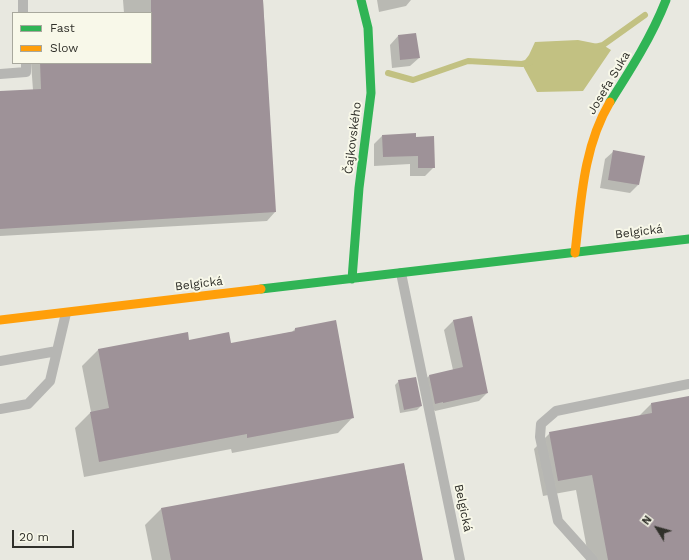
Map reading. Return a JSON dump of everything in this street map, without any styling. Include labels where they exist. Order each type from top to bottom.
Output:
[{"type":"street","name":"Čajkovského","points":[[352,279],[359,188],[371,93],[368,28],[362,0]]},
{"type":"street","name":"Josefa Suka","points":[[575,253],[586,164],[600,117],[641,52],[659,18],[666,0]]},
{"type":"street","name":"Belgická","points":[[0,320],[689,239]]},
{"type":"lane","points":[[23,0],[23,12]]},
{"type":"lane","points":[[0,74],[26,72],[26,64]]},
{"type":"lane","name":"Belgická","points":[[401,273],[460,560]]},
{"type":"lane","points":[[0,409],[28,404],[50,381],[66,313]]},
{"type":"lane","points":[[0,361],[57,351]]},
{"type":"lane","points":[[593,560],[558,521],[540,437],[541,424],[556,411],[689,384]]},
{"type":"shaded area","points":[[578,40],[603,45],[611,50],[583,91],[537,92],[522,64],[529,55],[535,42]]},
{"type":"building","points":[[151,0],[263,0],[276,212],[0,229],[0,91],[41,89],[40,64],[152,64]]},
{"type":"building","points":[[416,33],[420,58],[400,60],[398,35]]},
{"type":"building","points":[[416,133],[416,137],[434,136],[435,168],[418,168],[418,156],[383,157],[382,135]]},
{"type":"building","points":[[613,150],[645,156],[639,185],[608,180]]},
{"type":"building","points":[[472,316],[488,393],[435,404],[429,375],[463,367],[453,320]]},
{"type":"building","points":[[336,320],[354,418],[247,438],[247,434],[99,462],[90,412],[109,408],[98,349],[188,332],[189,340],[229,332],[231,343],[295,331],[295,328]]},
{"type":"building","points":[[416,377],[422,406],[404,410],[398,380]]},
{"type":"building","points":[[689,396],[689,560],[608,560],[592,475],[558,481],[549,432],[652,413],[651,403]]},
{"type":"building","points":[[404,463],[423,560],[171,560],[161,508]]},
{"type":"waterway","points":[[595,47],[603,45],[645,15]]},
{"type":"waterway","points":[[388,73],[413,80],[468,61],[522,64],[530,62]]},
{"type":"traffic: fast","points":[[352,279],[359,188],[371,93],[368,28],[361,0]]},
{"type":"traffic: fast","points":[[610,102],[648,39],[666,0]]},
{"type":"traffic: fast","points":[[261,289],[689,239]]},
{"type":"traffic: slow","points":[[575,253],[582,195],[589,156],[594,137],[610,102]]},
{"type":"traffic: slow","points":[[0,320],[261,289]]}]
